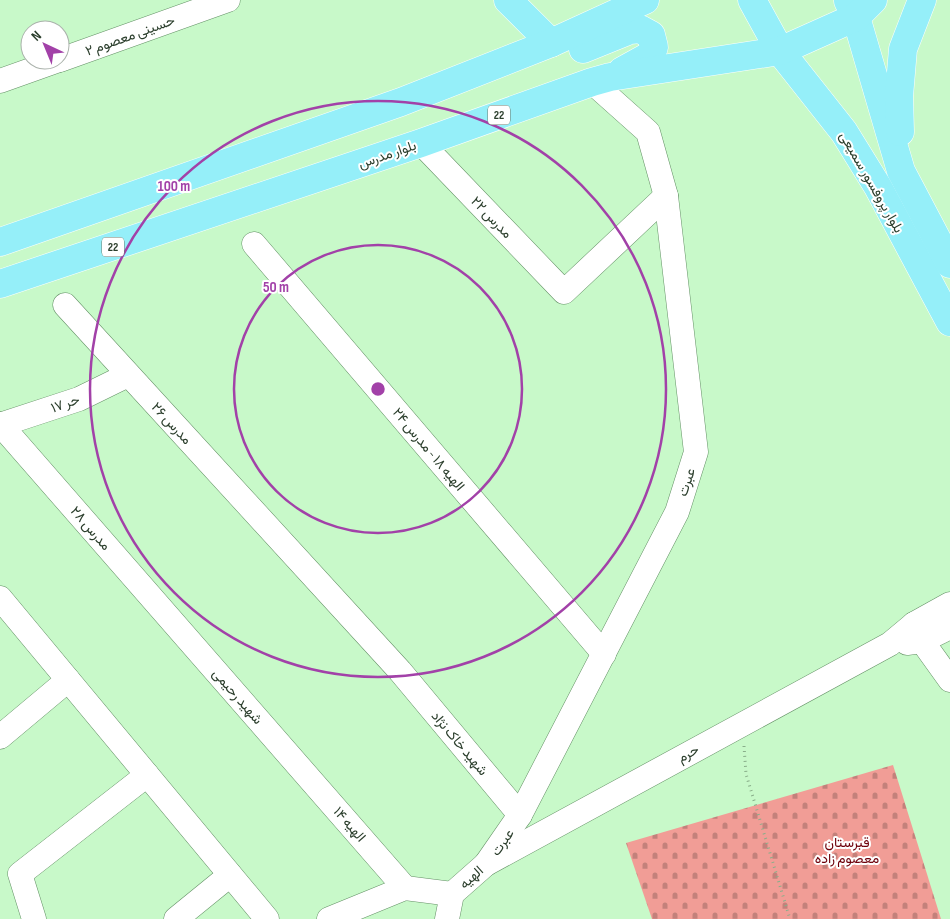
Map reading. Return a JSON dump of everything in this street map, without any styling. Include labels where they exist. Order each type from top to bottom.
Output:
[{"type":"main road","points":[[508,0],[551,43]]},
{"type":"main road","points":[[0,242],[401,102],[551,43],[646,0]]},
{"type":"main road","name":"بلوار پروفسور سمیعی","points":[[752,0],[780,51],[844,132],[878,187],[950,322]]},
{"type":"main road","points":[[901,171],[899,96],[903,49],[922,0]]},
{"type":"main road","name":"بلوار پروفسور سمیعی","points":[[859,6],[901,171],[950,262]]},
{"type":"main road","name":"22","points":[[780,51],[859,6]]},
{"type":"main road","points":[[401,102],[462,94],[501,83],[630,30],[640,28],[651,35],[654,47],[651,56],[601,79]]},
{"type":"main road","name":"بلوار مدرس","points":[[0,284],[421,143],[601,79],[780,51]]},
{"type":"street","name":"حسینی معصوم ۲","points":[[70,56],[228,0]]},
{"type":"street","name":"حسینی معصوم ۲","points":[[0,81],[31,70]]},
{"type":"street","name":"عبرت","points":[[486,864],[520,815],[677,512],[696,452],[666,196],[648,132],[601,79]]},
{"type":"street","name":"مدرس ۲۲","points":[[421,143],[564,292],[666,196]]},
{"type":"street","name":"الهیه ۱۸ - مدرس ۲۴","points":[[254,244],[604,654]]},
{"type":"street","name":"مدرس ۲۶","points":[[65,305],[400,670]]},
{"type":"street","name":"حر ۱۷","points":[[0,425],[79,399],[128,374]]},
{"type":"street","name":"مدرس ۲۸","points":[[0,425],[182,632]]},
{"type":"street","points":[[0,598],[267,919]]},
{"type":"street","name":"حرم","points":[[918,633],[950,604]]},
{"type":"street","name":"حرم","points":[[486,864],[890,644],[918,633],[950,627]]},
{"type":"street","name":"شهید رحیمی","points":[[182,632],[294,760]]},
{"type":"street","points":[[918,633],[950,680]]},
{"type":"street","name":"شهید خاک نژاد","points":[[400,670],[520,815]]},
{"type":"street","points":[[0,737],[68,680]]},
{"type":"street","name":"الهیه ۱۴","points":[[294,760],[405,888]]},
{"type":"street","points":[[32,918],[20,874],[147,775]]},
{"type":"street","name":"الهیه","points":[[447,919],[452,894],[486,864]]},
{"type":"street","points":[[176,919],[230,875]]},
{"type":"street","points":[[329,919],[405,888],[452,894]]},
{"type":"path","points":[[742,723],[746,774],[790,919]]},
{"type":"green space","name":"قبرستان معصوم زاده","points":[[893,765],[941,919],[652,919],[626,843]]}]
